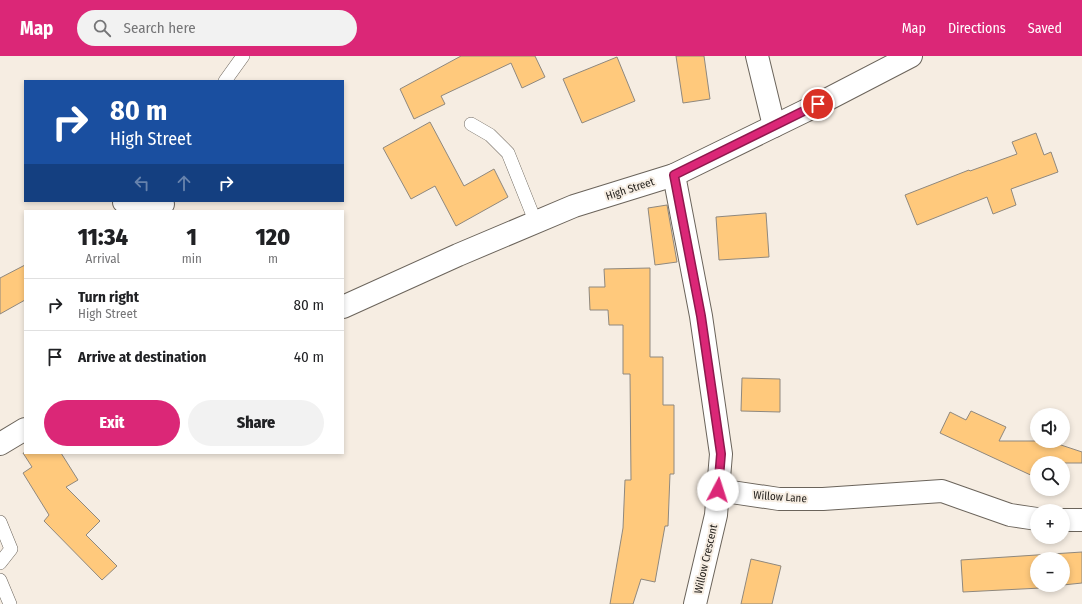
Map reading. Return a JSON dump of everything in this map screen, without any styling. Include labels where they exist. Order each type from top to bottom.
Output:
[{"type":"street","points":[[757,56],[774,126]]},
{"type":"street","name":"High Street","points":[[344,308],[458,255],[574,206],[674,175],[805,111],[911,56]]},
{"type":"street","points":[[674,175],[701,316],[721,454],[718,490]]},
{"type":"street","points":[[124,202],[163,205]]},
{"type":"street","points":[[0,444],[24,430]]},
{"type":"street","name":"Willow Lane","points":[[718,490],[779,499],[823,499],[942,491],[1010,514],[1030,518]]},
{"type":"street","name":"Willow Crescent","points":[[695,604],[716,516],[718,490]]},
{"type":"street","points":[[1070,520],[1082,520]]},
{"type":"lane","points":[[226,80],[243,56]]},
{"type":"lane","points":[[471,124],[490,135],[508,153],[536,222]]},
{"type":"lane","points":[[0,522],[11,549],[0,563]]},
{"type":"lane","points":[[0,580],[10,604]]},
{"type":"building","points":[[461,56],[535,56],[545,77],[522,88],[511,63],[441,96],[445,104],[414,119],[400,89]]},
{"type":"building","points":[[676,56],[704,56],[710,99],[683,103]]},
{"type":"building","points":[[617,57],[635,101],[582,123],[563,79]]},
{"type":"building","points":[[430,122],[464,186],[494,169],[508,197],[456,226],[435,186],[411,199],[383,148]]},
{"type":"building","points":[[1036,133],[1044,155],[1051,152],[1058,172],[1011,189],[1016,205],[993,214],[987,197],[917,225],[905,195],[969,170],[970,171],[1017,154],[1012,142]]},
{"type":"building","points":[[667,205],[677,262],[655,265],[648,208]]},
{"type":"building","points":[[766,213],[769,257],[719,260],[716,217]]},
{"type":"building","points":[[24,266],[24,301],[0,314],[0,278]]},
{"type":"building","points":[[650,268],[650,357],[663,357],[663,405],[674,405],[674,474],[670,474],[668,526],[665,526],[655,582],[641,579],[633,604],[610,604],[623,528],[625,480],[631,480],[630,374],[623,374],[623,325],[609,325],[608,310],[590,310],[589,287],[605,287],[604,269]]},
{"type":"building","points":[[742,378],[780,379],[780,412],[741,411]]},
{"type":"building","points":[[971,411],[1006,427],[999,441],[1030,441],[1030,448],[1070,448],[1082,452],[1082,463],[1070,463],[1070,456],[1030,456],[1030,475],[940,433],[950,412],[966,420]]},
{"type":"building","points":[[23,453],[62,454],[78,480],[66,487],[100,521],[86,535],[117,566],[102,580],[44,521],[49,515],[23,473],[32,467]]},
{"type":"building","points":[[1082,552],[1082,583],[1070,584],[1070,553]]},
{"type":"building","points":[[1030,555],[1030,589],[963,592],[961,560]]},
{"type":"building","points":[[751,559],[781,566],[772,604],[741,604]]},
{"type":"route","points":[[718,490],[721,454],[701,316],[674,175],[818,104]]}]
